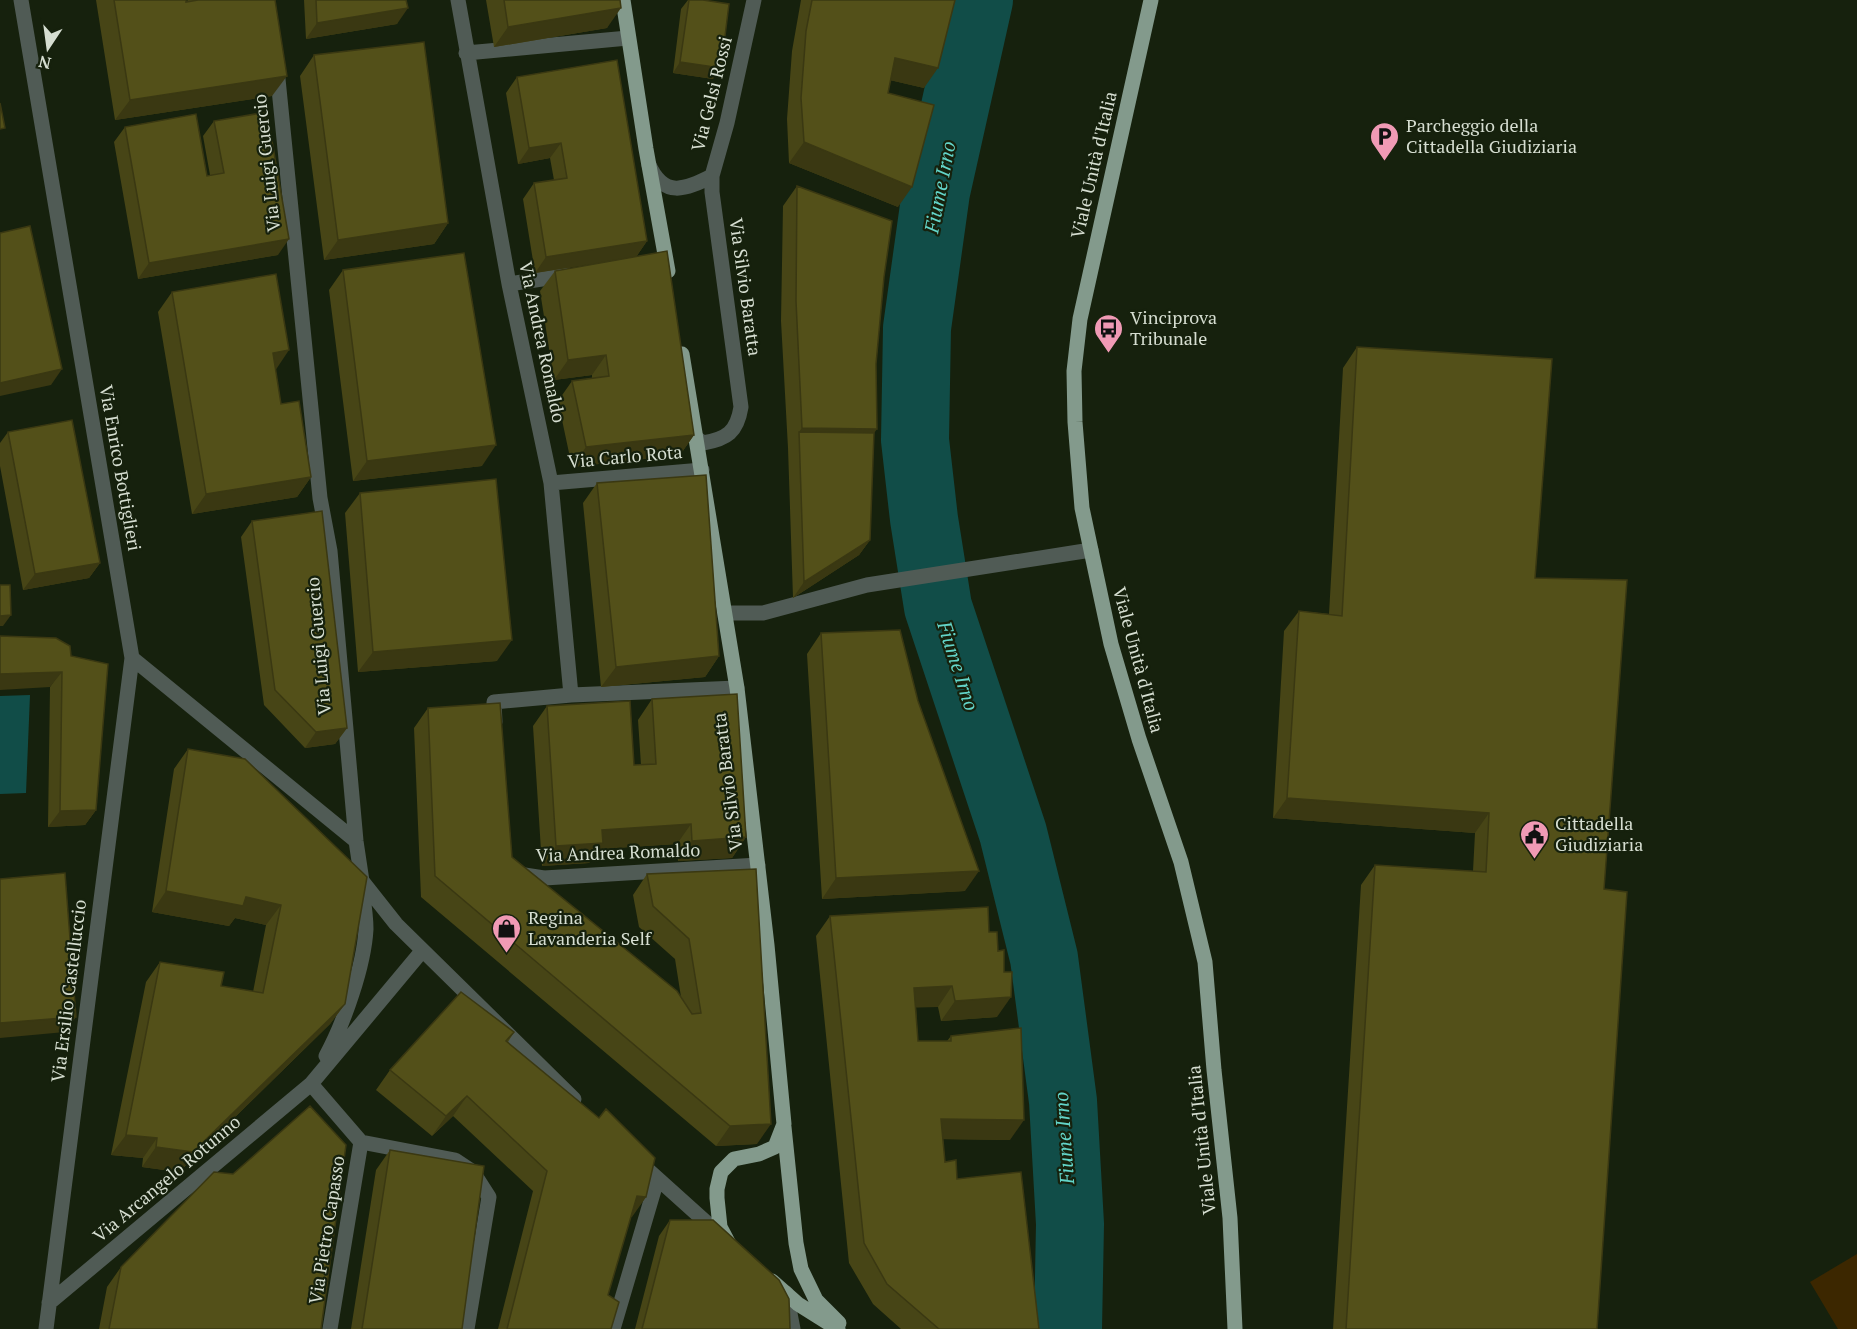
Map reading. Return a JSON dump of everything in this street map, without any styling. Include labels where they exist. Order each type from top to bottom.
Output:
[{"type":"main road","points":[[623,0],[647,155],[660,260],[669,281]]},
{"type":"main road","name":"Viale Unità d'Italia","points":[[1151,0],[1080,319],[1074,371],[1075,422],[1082,508],[1111,644],[1139,739],[1181,862],[1205,962],[1230,1218],[1235,1329]]},
{"type":"main road","name":"Via Silvio Baratta","points":[[679,337],[737,688],[758,865],[796,1243],[801,1269],[816,1300],[844,1329]]},
{"type":"main road","points":[[744,1257],[729,1245],[720,1227],[717,1189],[721,1172],[734,1159],[759,1154],[775,1147],[784,1124]]},
{"type":"main road","points":[[759,1270],[798,1304],[837,1329]]},
{"type":"street","name":"Via Enrico Bottiglieri","points":[[21,0],[132,658]]},
{"type":"street","name":"Via Andrea Romaldo","points":[[458,0],[509,284],[551,483],[572,695]]},
{"type":"street","name":"Via Gelsi Rossi","points":[[647,155],[655,177],[663,184],[679,189],[693,186],[712,176],[727,123],[754,0]]},
{"type":"street","points":[[466,53],[628,38]]},
{"type":"street","name":"Via Luigi Guercio","points":[[276,58],[320,498],[330,551],[356,841],[362,881],[396,924],[422,951],[582,1106]]},
{"type":"street","name":"Via Silvio Baratta","points":[[695,437],[703,443],[728,435],[740,417],[741,407],[712,192],[712,176]]},
{"type":"street","points":[[509,284],[587,272]]},
{"type":"street","name":"Via Carlo Rota","points":[[551,483],[702,470]]},
{"type":"street","points":[[726,613],[763,613],[867,585],[1091,550]]},
{"type":"street","points":[[132,658],[356,841],[366,927],[363,951],[338,1033],[311,1084]]},
{"type":"street","name":"Via Ersilio Castelluccio","points":[[46,1329],[132,658]]},
{"type":"street","points":[[497,743],[494,702],[572,695],[737,688]]},
{"type":"street","name":"Via Andrea Romaldo","points":[[513,864],[516,874],[544,878],[758,865]]},
{"type":"street","points":[[311,1084],[422,951]]},
{"type":"street","name":"Via Arcangelo Rotunno","points":[[49,1303],[311,1084]]},
{"type":"street","name":"Via Pietro Capasso","points":[[311,1084],[361,1142],[330,1329]]},
{"type":"street","points":[[361,1142],[455,1160],[473,1172],[489,1197],[466,1329]]},
{"type":"street","points":[[624,1147],[729,1245]]},
{"type":"street","points":[[614,1329],[657,1180]]},
{"type":"street","points":[[786,1293],[793,1329]]},
{"type":"shaded area","points":[[1857,1254],[1857,1329],[1838,1329],[1810,1282]]},
{"type":"water","points":[[30,695],[26,793],[0,794],[0,696]]},
{"type":"building","points":[[114,0],[186,0],[186,2],[275,0],[287,76],[130,100]]},
{"type":"building","points":[[316,0],[406,0],[408,8],[317,23]]},
{"type":"building","points":[[504,0],[620,0],[621,8],[508,27]]},
{"type":"building","points":[[689,0],[729,4],[721,68],[680,62]]},
{"type":"building","points":[[812,0],[955,0],[938,68],[895,58],[888,93],[934,105],[912,187],[804,142],[801,98],[806,31]]},
{"type":"building","points":[[424,42],[448,223],[338,240],[314,55]]},
{"type":"building","points":[[617,60],[647,241],[546,257],[534,183],[567,178],[561,143],[529,148],[517,77]]},
{"type":"building","points":[[0,103],[5,128],[0,129]]},
{"type":"building","points":[[267,112],[289,239],[149,263],[125,127],[196,114],[207,176],[224,173],[214,121]]},
{"type":"building","points":[[797,186],[892,221],[876,364],[877,429],[802,428],[796,301]]},
{"type":"building","points":[[30,226],[62,369],[0,383],[0,233]]},
{"type":"building","points":[[667,251],[694,435],[586,447],[572,381],[609,376],[606,355],[568,360],[555,271]]},
{"type":"building","points":[[464,253],[496,445],[367,461],[343,270]]},
{"type":"building","points":[[276,274],[289,350],[273,353],[281,404],[299,401],[311,477],[206,494],[172,292]]},
{"type":"building","name":"Cittadella Giudiziaria","points":[[1357,347],[1552,359],[1535,578],[1627,580],[1604,889],[1627,892],[1597,1329],[1346,1329],[1375,865],[1486,872],[1489,813],[1287,798],[1299,611],[1342,616]]},
{"type":"building","points":[[72,420],[100,563],[35,574],[8,432]]},
{"type":"building","points":[[799,432],[874,433],[870,540],[804,582]]},
{"type":"building","points":[[706,475],[719,656],[616,667],[597,483]]},
{"type":"building","points":[[496,479],[512,640],[373,652],[360,493]]},
{"type":"building","points":[[322,511],[347,728],[316,732],[275,690],[252,521]]},
{"type":"building","points":[[0,585],[10,585],[11,615],[0,616]]},
{"type":"building","points":[[900,630],[918,701],[979,871],[836,878],[821,633]]},
{"type":"building","points":[[0,636],[56,638],[70,646],[71,656],[108,664],[96,810],[60,811],[62,672],[0,674]]},
{"type":"building","points":[[737,694],[746,837],[692,841],[691,824],[602,830],[603,843],[556,846],[547,706],[630,701],[634,765],[656,764],[652,699]]},
{"type":"building","points":[[500,703],[512,857],[677,991],[692,1014],[701,1013],[689,939],[653,906],[647,874],[756,869],[771,1124],[730,1126],[435,876],[428,708]]},
{"type":"building","points":[[188,749],[245,759],[367,877],[345,1004],[193,1152],[156,1147],[157,1138],[126,1135],[160,962],[224,972],[221,986],[263,993],[281,905],[246,897],[243,906],[166,891]]},
{"type":"building","points":[[65,873],[76,1017],[0,1023],[0,879]]},
{"type":"building","points":[[988,907],[989,932],[997,932],[998,951],[1004,950],[1004,972],[1012,972],[1011,997],[955,1001],[952,986],[914,988],[918,1041],[951,1041],[951,1036],[1021,1028],[1024,1120],[941,1119],[945,1162],[956,1160],[957,1179],[1021,1172],[1039,1329],[939,1329],[887,1284],[864,1243],[830,916]]},
{"type":"building","points":[[461,992],[514,1032],[506,1041],[599,1118],[606,1109],[655,1158],[646,1197],[637,1196],[608,1295],[619,1302],[611,1329],[507,1329],[547,1171],[467,1096],[446,1116],[390,1070]]},
{"type":"building","points":[[310,1106],[346,1145],[321,1329],[109,1329],[121,1267],[214,1172],[233,1174]]},
{"type":"building","points":[[390,1150],[484,1166],[462,1329],[362,1329]]},
{"type":"building","points":[[670,1220],[713,1220],[779,1280],[789,1299],[790,1329],[642,1329]]},
{"type":"waterway","name":"Fiume Irno","points":[[979,0],[936,192],[917,328],[915,440],[924,519],[938,607],[1013,833],[1044,958],[1063,1101],[1070,1224],[1068,1329]]},
{"type":"place","name":"Parcheggio della Cittadella Giudiziaria","points":[[1385,162]]},
{"type":"place","name":"Vinciprova Tribunale","points":[[1109,354]]},
{"type":"place","name":"Cittadella Giudiziaria","points":[[1534,860]]},
{"type":"place","name":"Regina Lavanderia Self","points":[[507,954]]}]
